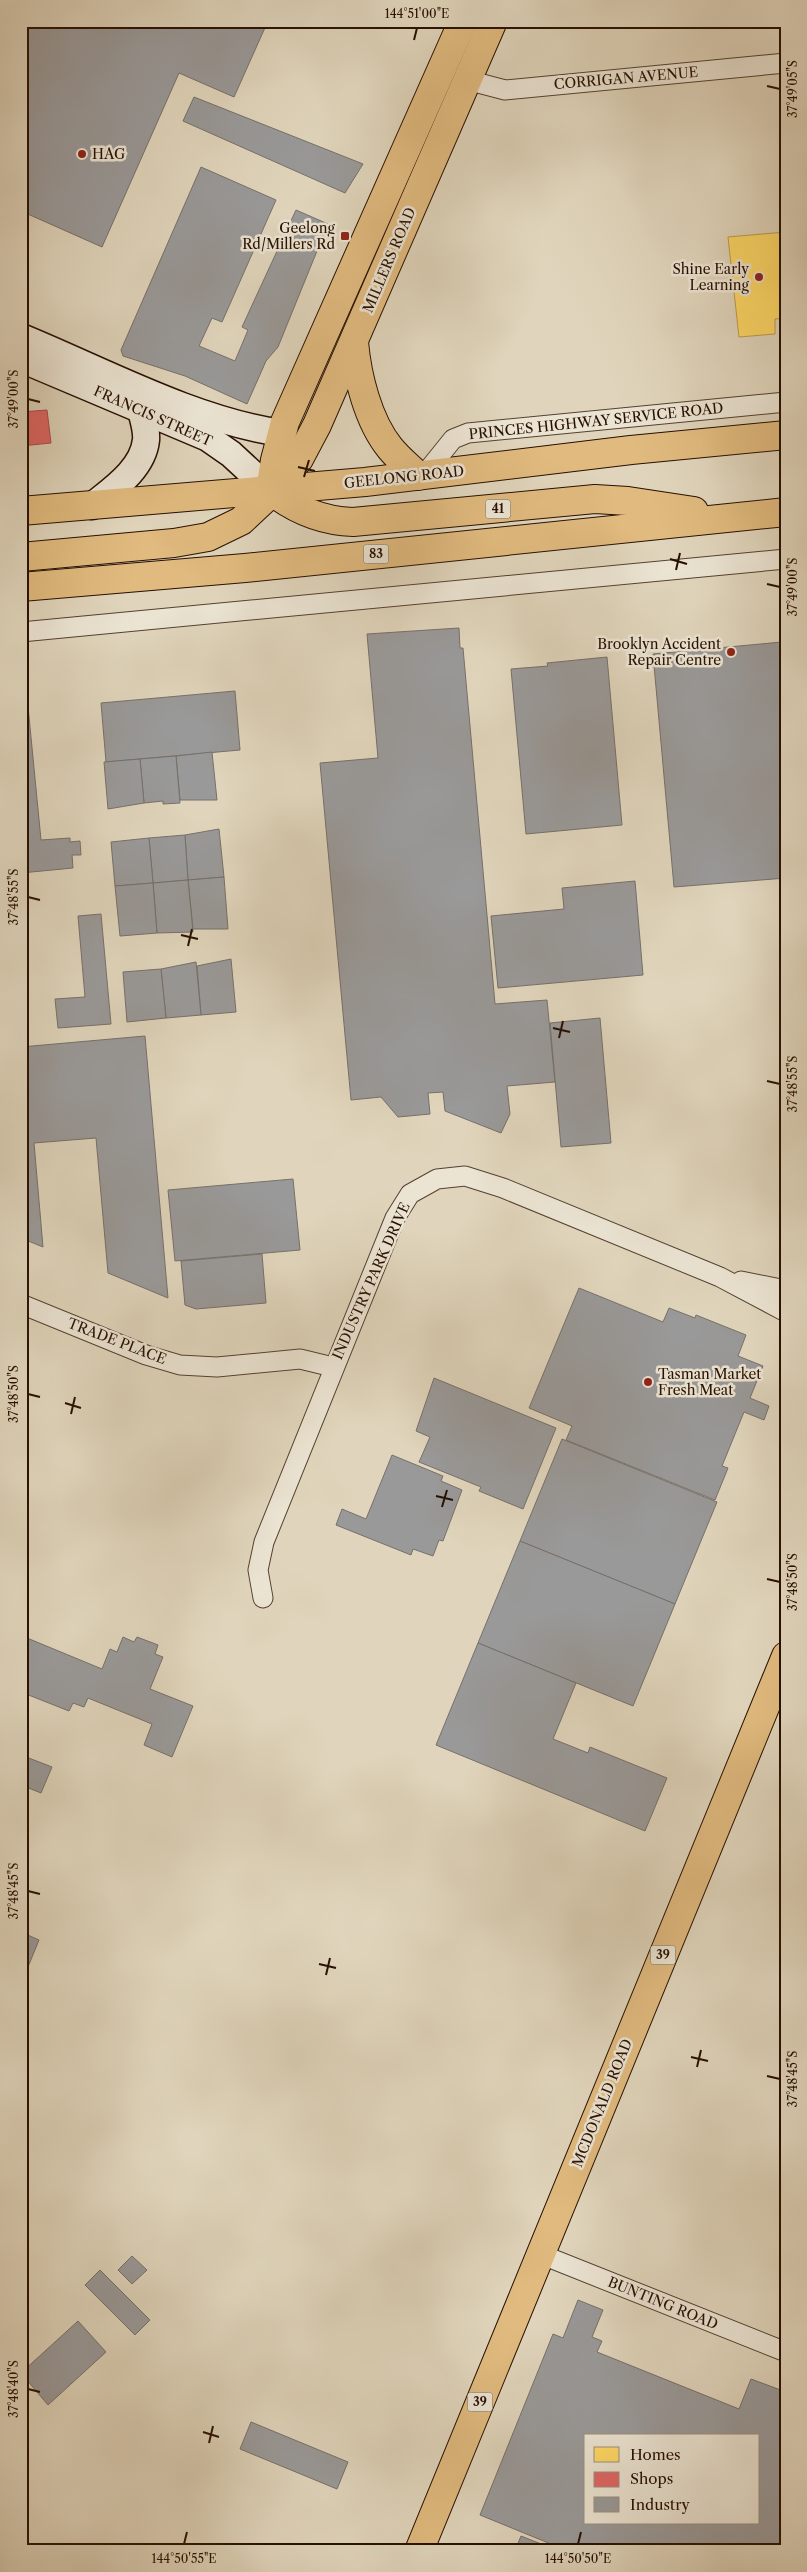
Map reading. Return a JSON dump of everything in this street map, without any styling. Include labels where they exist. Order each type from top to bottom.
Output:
[{"type":"main road","name":"MILLERS ROAD","points":[[272,491],[281,433],[463,21]]},
{"type":"main road","name":"MILLERS ROAD","points":[[272,491],[299,458],[311,438],[493,21]]},
{"type":"main road","points":[[327,328],[354,340],[358,377],[368,405],[389,446],[421,476]]},
{"type":"main road","points":[[21,337],[96,380],[235,424],[281,433]]},
{"type":"main road","name":"FRANCIS STREET","points":[[21,359],[96,380],[141,410],[201,435],[223,448],[272,491]]},
{"type":"main road","points":[[92,506],[127,476],[141,456],[146,435],[141,410]]},
{"type":"main road","name":"GEELONG ROAD","points":[[21,511],[272,491],[421,476],[631,450],[786,435]]},
{"type":"main road","points":[[21,557],[174,543],[208,537],[241,521],[272,491]]},
{"type":"main road","name":"41","points":[[272,491],[309,514],[330,520],[352,522],[595,499],[628,501],[730,517],[786,512]]},
{"type":"main road","name":"83","points":[[21,587],[236,569],[730,517]]},
{"type":"main road","name":"MCDONALD ROAD","points":[[419,2551],[786,1656]]},
{"type":"street","name":"CORRIGAN AVENUE","points":[[466,80],[505,90],[786,63]]},
{"type":"street","name":"PRINCES HIGHWAY SERVICE ROAD","points":[[421,476],[453,439],[468,433],[786,402]]},
{"type":"street","points":[[21,632],[786,559]]},
{"type":"street","name":"INDUSTRY PARK DRIVE","points":[[262,1598],[258,1570],[264,1542],[333,1367],[395,1218],[410,1194],[437,1179],[465,1176],[503,1188],[720,1277],[786,1312]]},
{"type":"street","name":"INDUSTRY PARK DRIVE","points":[[720,1277],[786,1290]]},
{"type":"street","name":"TRADE PLACE","points":[[21,1304],[146,1355],[180,1365],[218,1367],[300,1359],[333,1367]]},
{"type":"street","name":"BUNTING ROAD","points":[[540,2254],[786,2352]]},
{"type":"building: Homes","name":"Shine Early Learning","points":[[786,232],[786,318],[775,319],[775,334],[739,337],[728,237]]},
{"type":"building: Shops","points":[[47,410],[51,443],[21,446],[21,412]]},
{"type":"building: Industry","name":"HAG","points":[[21,21],[268,21],[234,97],[179,73],[102,247],[21,211]]},
{"type":"building: Industry","points":[[194,97],[363,164],[345,193],[183,121]]},
{"type":"building: Industry","points":[[201,167],[276,200],[222,322],[212,318],[199,346],[235,361],[248,330],[242,327],[296,210],[328,224],[278,347],[266,361],[247,404],[185,376],[123,356],[121,350]]},
{"type":"building: Industry","points":[[459,628],[460,648],[463,648],[495,1004],[547,1000],[555,1082],[507,1086],[510,1114],[501,1133],[445,1111],[443,1092],[428,1093],[430,1114],[398,1117],[381,1097],[351,1100],[320,763],[378,758],[367,634]]},
{"type":"building: Industry","points":[[782,642],[786,679],[786,878],[674,887],[653,654]]},
{"type":"building: Industry","points":[[607,657],[622,825],[526,834],[511,669],[548,666],[547,663]]},
{"type":"building: Industry","points":[[235,691],[240,750],[106,762],[101,703]]},
{"type":"building: Industry","points":[[21,696],[27,696],[41,840],[70,838],[70,842],[80,841],[81,855],[72,855],[73,868],[21,873]]},
{"type":"building: Industry","points":[[212,752],[217,800],[180,800],[176,756]]},
{"type":"building: Industry","points":[[176,756],[180,803],[163,804],[163,801],[144,803],[140,759]]},
{"type":"building: Industry","points":[[140,759],[144,803],[108,809],[104,762]]},
{"type":"building: Industry","points":[[219,829],[224,877],[188,880],[185,835]]},
{"type":"building: Industry","points":[[185,835],[188,880],[153,883],[149,838]]},
{"type":"building: Industry","points":[[149,838],[153,883],[115,886],[111,842]]},
{"type":"building: Industry","points":[[224,877],[228,929],[193,929],[188,880]]},
{"type":"building: Industry","points":[[188,880],[193,932],[157,933],[153,883]]},
{"type":"building: Industry","points":[[635,881],[643,975],[498,988],[491,916],[564,909],[562,888]]},
{"type":"building: Industry","points":[[153,883],[157,933],[120,936],[115,886]]},
{"type":"building: Industry","points":[[101,914],[111,1024],[58,1028],[55,999],[85,997],[78,916]]},
{"type":"building: Industry","points":[[231,959],[236,1012],[201,1015],[197,966]]},
{"type":"building: Industry","points":[[196,962],[201,1015],[166,1018],[161,969]]},
{"type":"building: Industry","points":[[161,969],[166,1018],[127,1022],[123,972]]},
{"type":"building: Industry","points":[[600,1018],[611,1143],[561,1147],[550,1023]]},
{"type":"building: Industry","points":[[145,1036],[168,1298],[108,1273],[96,1138],[34,1143],[43,1247],[21,1238],[21,1047]]},
{"type":"building: Industry","points":[[293,1179],[300,1250],[175,1261],[168,1190]]},
{"type":"building: Industry","points":[[262,1254],[266,1303],[196,1309],[185,1305],[181,1261]]},
{"type":"building: Industry","name":"Tasman Market Fresh Meat","points":[[579,1288],[663,1322],[669,1308],[695,1318],[696,1315],[746,1335],[738,1356],[763,1366],[750,1398],[769,1406],[764,1420],[744,1412],[722,1466],[728,1468],[715,1500],[566,1440],[572,1426],[529,1408]]},
{"type":"building: Industry","points":[[434,1378],[556,1428],[523,1509],[479,1491],[481,1487],[419,1462],[430,1437],[416,1431]]},
{"type":"building: Industry","points":[[562,1439],[717,1502],[675,1604],[520,1541]]},
{"type":"building: Industry","points":[[392,1455],[443,1476],[441,1481],[462,1490],[443,1541],[439,1540],[433,1556],[413,1549],[411,1555],[336,1525],[342,1509],[366,1519]]},
{"type":"building: Industry","points":[[520,1541],[675,1604],[633,1706],[478,1643]]},
{"type":"building: Industry","points":[[123,1637],[134,1642],[137,1637],[158,1645],[155,1654],[163,1657],[150,1689],[193,1706],[172,1757],[144,1745],[152,1724],[88,1698],[84,1707],[73,1703],[69,1711],[21,1692],[21,1652],[27,1638],[102,1669],[110,1649],[117,1652]]},
{"type":"building: Industry","points":[[478,1643],[576,1683],[553,1739],[588,1753],[590,1747],[667,1778],[645,1831],[436,1745]]},
{"type":"building: Industry","points":[[21,1755],[52,1767],[41,1793],[21,1785]]},
{"type":"building: Industry","points":[[21,1932],[39,1940],[21,1984]]},
{"type":"building: Industry","points":[[132,2256],[147,2270],[132,2284],[118,2270]]},
{"type":"building: Industry","points":[[100,2270],[150,2320],[135,2335],[85,2285]]},
{"type":"building: Industry","points":[[578,2300],[603,2310],[592,2337],[602,2341],[597,2352],[739,2409],[751,2379],[786,2392],[786,2551],[568,2551],[480,2515],[553,2334],[563,2338]]},
{"type":"building: Industry","points":[[78,2321],[106,2352],[48,2405],[21,2373]]},
{"type":"building: Industry","points":[[251,2422],[348,2462],[337,2489],[240,2449]]},
{"type":"building: Industry","points":[[521,2536],[559,2551],[515,2551]]},
{"type":"place","name":"HAG","points":[[82,154]]},
{"type":"place","name":"Geelong Rd/Millers Rd","points":[[345,236]]},
{"type":"place","name":"Shine Early Learning","points":[[759,277]]},
{"type":"place","name":"Brooklyn Accident Repair Centre","points":[[731,652]]},
{"type":"place","name":"Tasman Market Fresh Meat","points":[[648,1382]]}]
